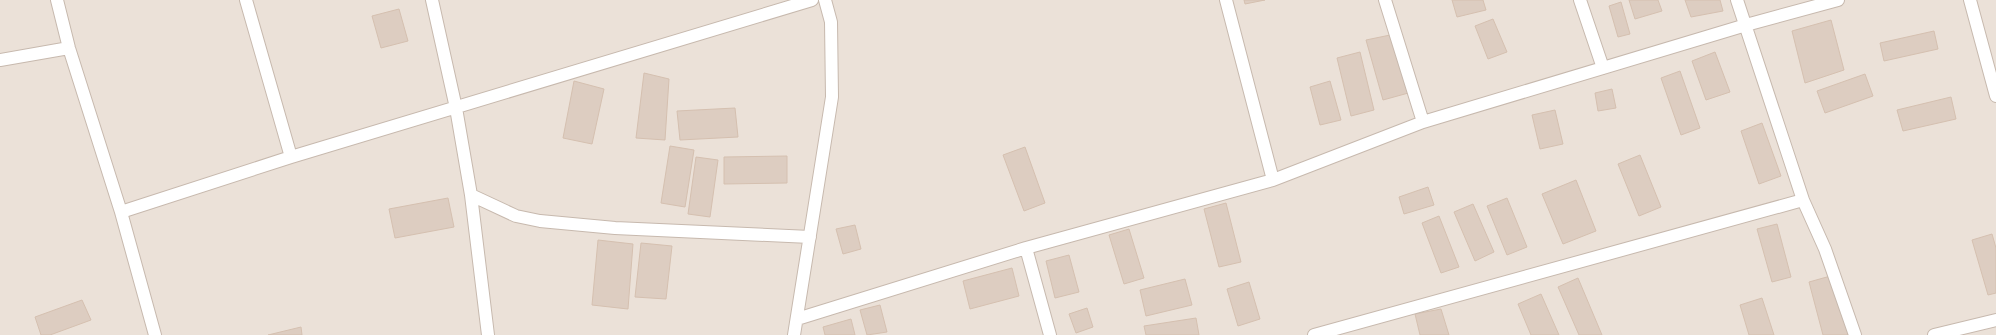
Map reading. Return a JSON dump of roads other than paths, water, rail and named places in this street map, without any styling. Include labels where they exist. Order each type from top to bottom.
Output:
[{"type":"street","points":[[57,0],[69,48],[121,212],[155,335]]},
{"type":"street","points":[[246,0],[291,157]]},
{"type":"street","points":[[432,0],[456,108],[471,195],[488,335]]},
{"type":"street","points":[[121,212],[291,157],[812,0]]},
{"type":"street","points":[[794,335],[832,98],[832,22],[825,0]]},
{"type":"street","points":[[1226,0],[1273,180]]},
{"type":"street","points":[[1385,0],[1423,122]]},
{"type":"street","points":[[1580,0],[1603,68]]},
{"type":"street","points":[[1737,0],[1804,200],[1825,249],[1855,335]]},
{"type":"street","points":[[797,319],[1026,248],[1273,180],[1423,122],[1746,25],[1838,0]]},
{"type":"street","points":[[1970,0],[1996,96]]},
{"type":"street","points":[[0,60],[69,48]]},
{"type":"street","points":[[471,195],[516,216],[540,221],[615,228],[810,237]]},
{"type":"street","points":[[1314,335],[1804,200]]},
{"type":"street","points":[[1026,248],[1050,335]]},
{"type":"street","points":[[1934,335],[1996,320]]}]
